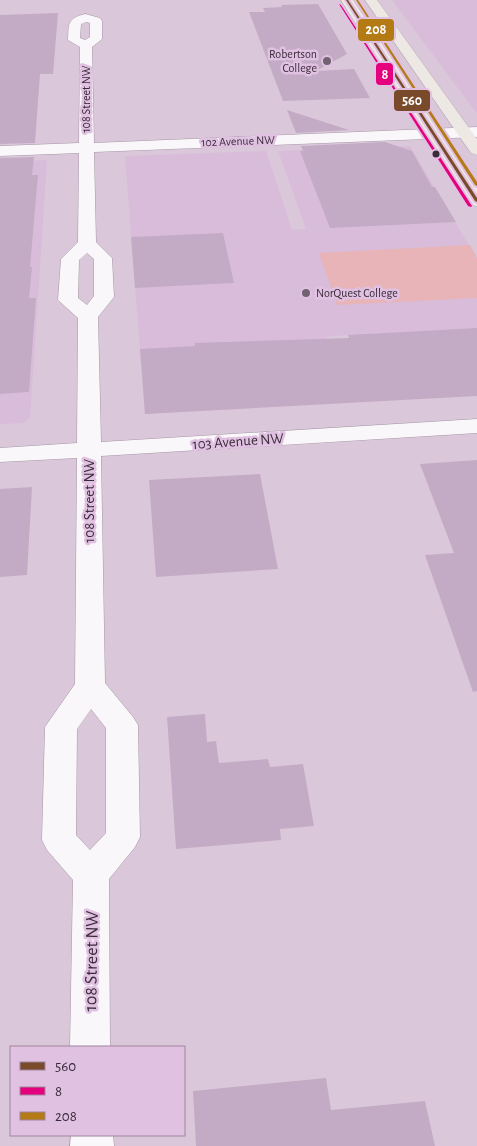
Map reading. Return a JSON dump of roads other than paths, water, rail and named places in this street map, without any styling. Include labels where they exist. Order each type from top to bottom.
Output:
[{"type":"main road","points":[[347,0],[477,201]]},
{"type":"main road","points":[[371,0],[471,133],[477,150]]},
{"type":"street","name":"108 Street NW","points":[[84,4],[85,18],[76,22],[74,40],[86,45],[87,243]]},
{"type":"street","name":"102 Avenue NW","points":[[0,151],[471,133]]},
{"type":"street","points":[[87,243],[103,258],[104,297],[88,316],[68,300],[70,259],[87,243]]},
{"type":"street","name":"108 Street NW","points":[[88,316],[90,686]]},
{"type":"street","name":"103 Avenue NW","points":[[0,455],[477,426]]},
{"type":"street","points":[[90,686],[122,725],[123,836],[91,875],[59,840],[61,727],[90,686]]},
{"type":"street","name":"108 Street NW","points":[[90,1046],[91,875]]},
{"type":"place","name":"Robertson College","points":[[327,61]]},
{"type":"place","name":"NorQuest College","points":[[306,293]]}]
